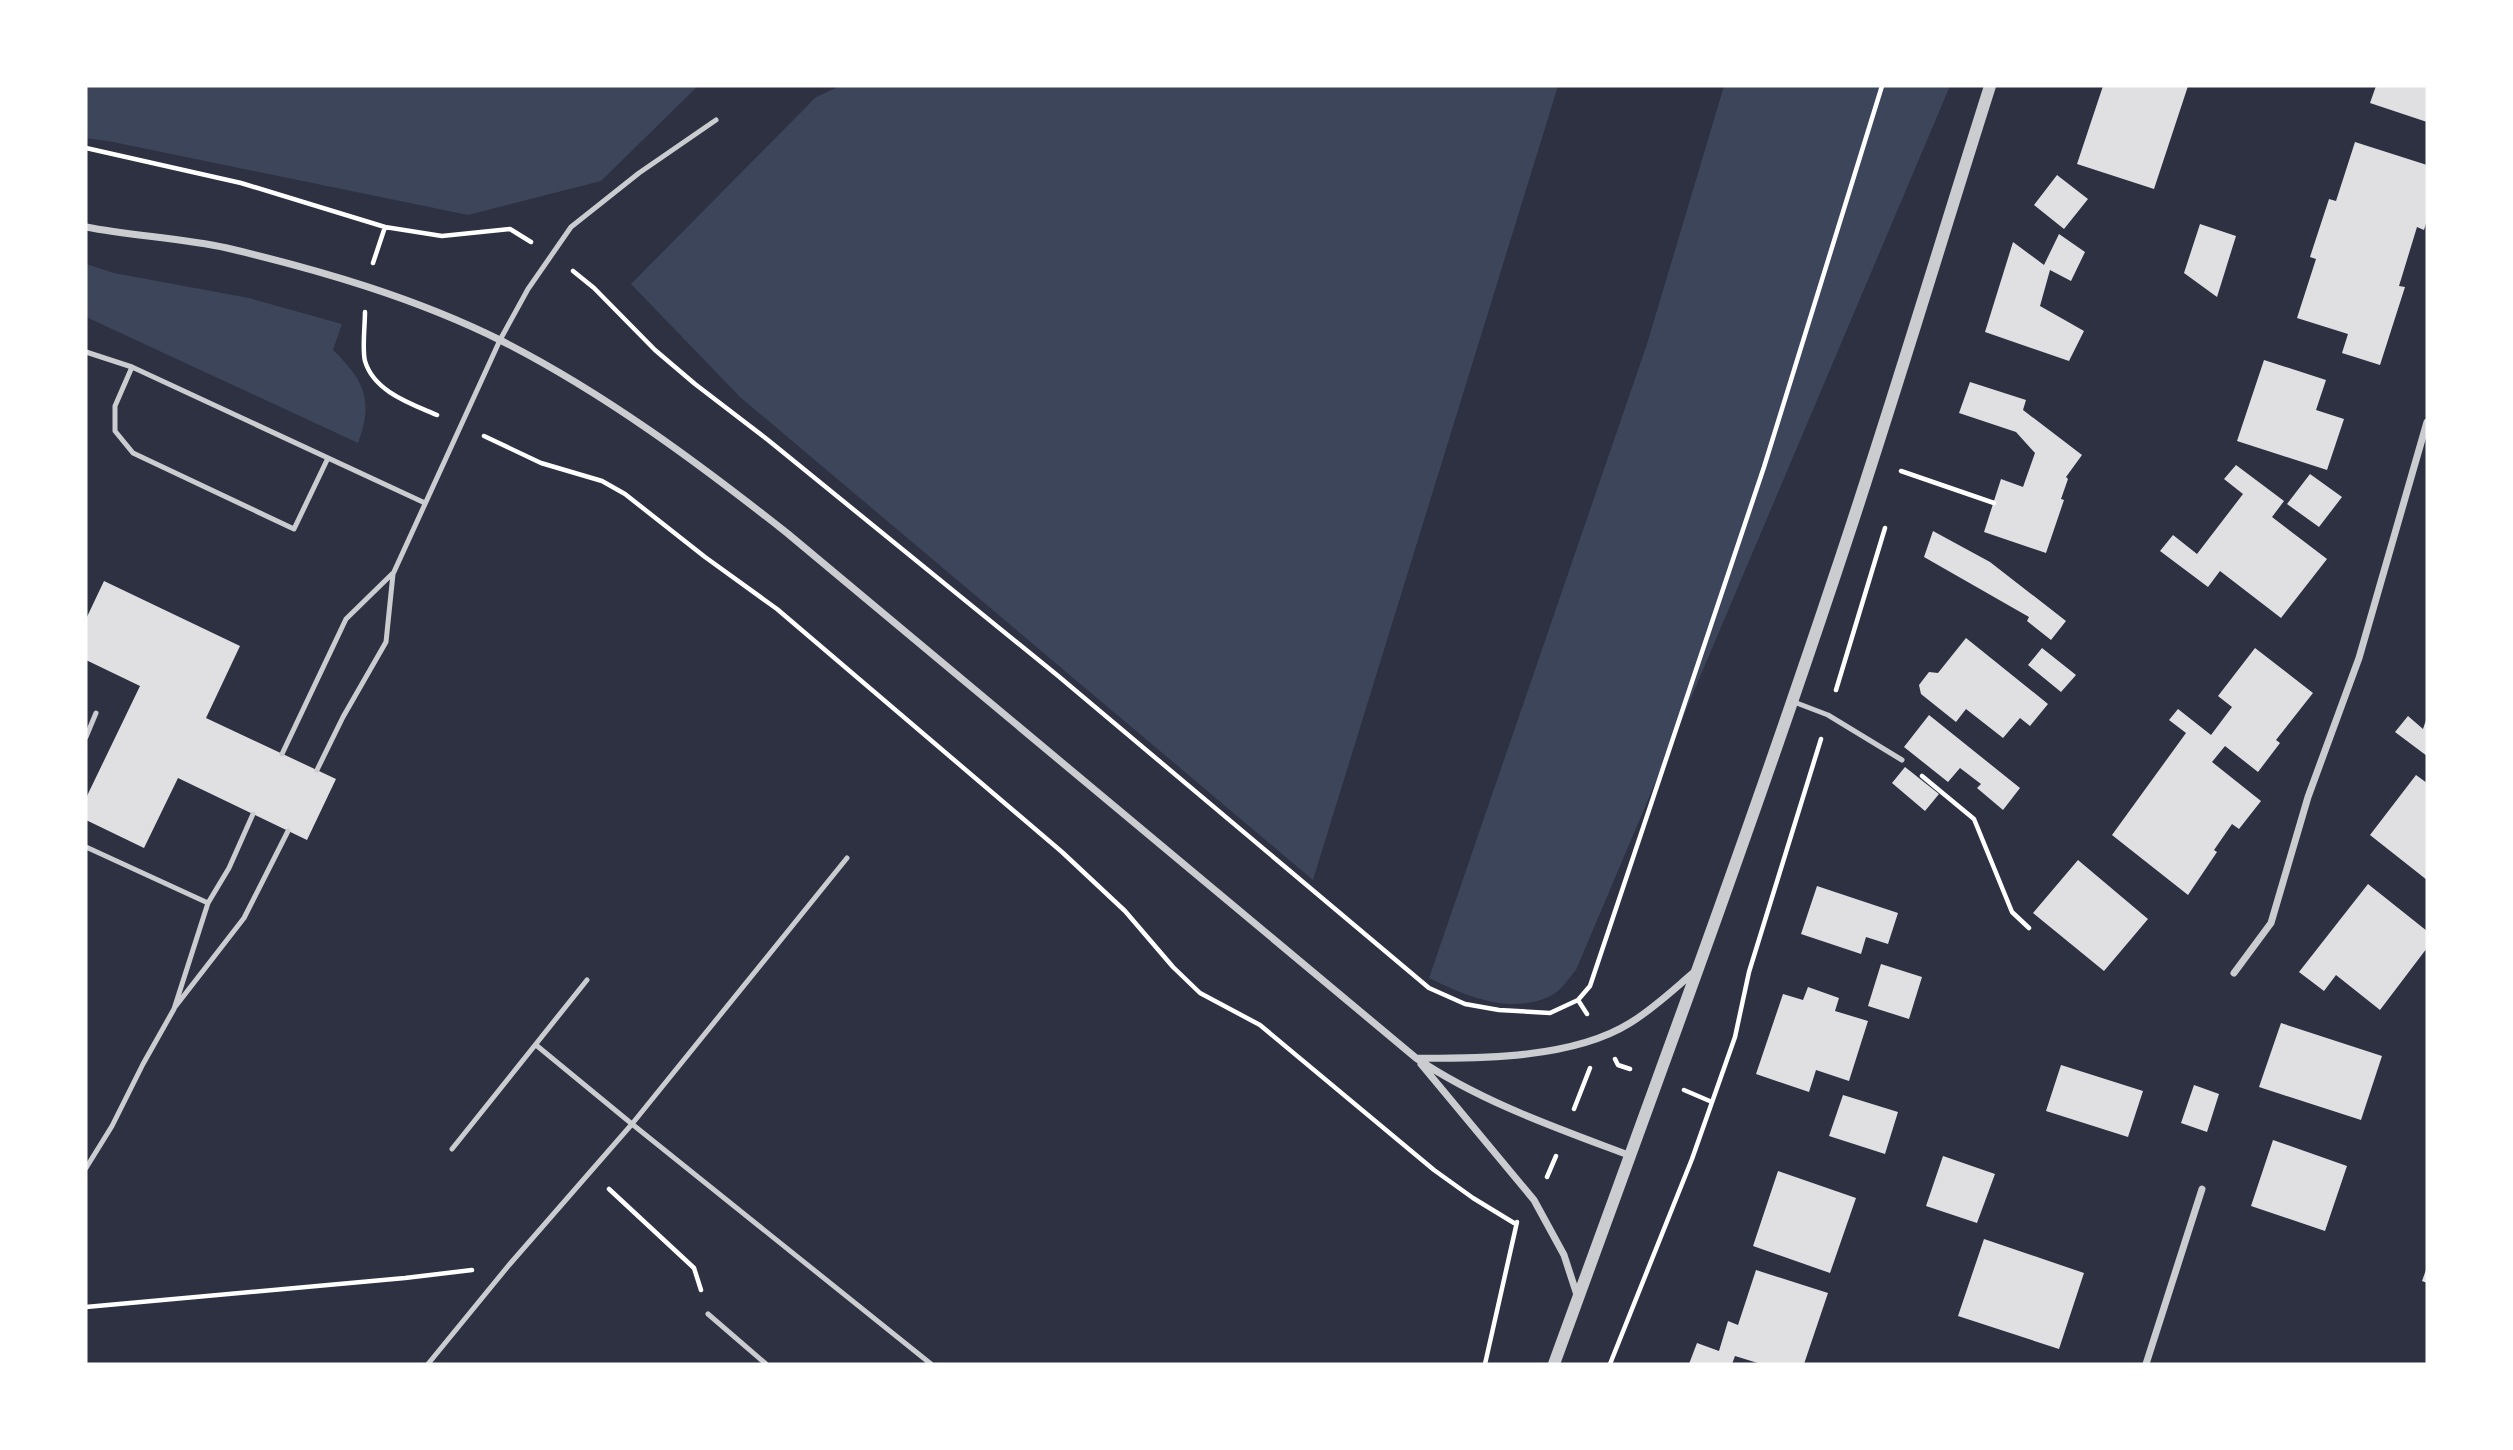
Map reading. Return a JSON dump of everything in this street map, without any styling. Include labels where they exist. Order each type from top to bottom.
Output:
[{"type":"street","points":[[1554,1364],[1698,970],[1792,702],[1990,86]]},
{"type":"street","points":[[86,227],[223,247],[365,286],[500,340],[611,404],[686,456],[787,533],[1416,1058],[1477,1094],[1538,1121],[1631,1156]]},
{"type":"street","points":[[2234,974],[2271,923],[2308,797],[2359,659],[2427,422]]},
{"type":"street","points":[[1416,1058],[1471,1059],[1520,1055],[1603,1037],[1631,1023],[1698,970]]},
{"type":"street","points":[[1416,1058],[1534,1200],[1564,1255],[1578,1300]]},
{"type":"street","points":[[2146,1364],[2202,1189]]},
{"type":"lane","points":[[317,771],[343,717],[386,642],[393,574],[500,340],[528,289],[570,227],[639,173],[716,120]]},
{"type":"lane","points":[[86,352],[132,367],[425,503]]},
{"type":"lane","points":[[132,367],[116,406],[115,431],[133,453],[294,529],[328,458]]},
{"type":"lane","points":[[282,754],[346,619],[393,574]]},
{"type":"lane","points":[[1792,702],[1828,715],[1902,760]]},
{"type":"lane","points":[[86,737],[96,713]]},
{"type":"lane","points":[[174,1009],[208,903],[229,868],[253,814]]},
{"type":"lane","points":[[86,1168],[112,1126],[142,1064],[174,1009],[244,918],[288,831]]},
{"type":"lane","points":[[86,848],[208,903]]},
{"type":"lane","points":[[428,1364],[509,1265],[632,1124],[847,858]]},
{"type":"lane","points":[[452,1149],[587,980]]},
{"type":"lane","points":[[536,1045],[931,1364]]},
{"type":"lane","points":[[708,1314],[766,1364]]},
{"type":"path","points":[[86,148],[241,183],[386,227],[442,236],[510,229],[552,254],[594,288],[647,342],[695,384],[1057,675],[1429,988],[1465,1004],[1499,1010],[1550,1013],[1578,1000],[1590,986],[1764,467],[1882,86]]},
{"type":"path","points":[[386,227],[365,286],[365,361],[377,381],[397,397],[541,463],[603,481],[625,494],[777,609],[1051,843],[1125,911],[1173,967],[1200,993],[1260,1025],[1434,1170],[1515,1223],[1485,1364]]},
{"type":"path","points":[[1900,471],[1994,503]]},
{"type":"path","points":[[1902,760],[1974,819],[2012,912],[2029,928]]},
{"type":"path","points":[[590,1172],[694,1268],[708,1314]]},
{"type":"path","points":[[86,1307],[405,1278],[509,1265]]},
{"type":"shaded area","points":[[86,86],[698,86],[601,181],[468,215],[86,138]]},
{"type":"shaded area","points":[[840,86],[1558,86],[1313,880],[740,397],[631,284],[816,97]]},
{"type":"shaded area","points":[[1724,86],[1950,86],[1576,970],[1557,992],[1538,1001],[1506,1004],[1474,997],[1429,978],[1647,344]]},
{"type":"shaded area","points":[[86,264],[114,273],[249,298],[342,324],[333,350],[352,371],[363,392],[365,415],[358,443],[86,317]]},
{"type":"building","points":[[2103,86],[2188,86],[2154,189],[2077,164]]},
{"type":"building","points":[[2376,86],[2427,86],[2427,122],[2370,103]]},
{"type":"building","points":[[2355,142],[2427,165],[2427,220],[2424,230],[2417,227],[2399,286],[2405,287],[2380,365],[2342,353],[2348,334],[2297,318],[2316,259],[2310,257],[2329,199],[2336,201]]},
{"type":"building","points":[[2057,175],[2088,199],[2064,229],[2034,205]]},
{"type":"building","points":[[2200,224],[2236,236],[2217,297],[2184,273]]},
{"type":"building","points":[[2059,234],[2085,252],[2071,281],[2050,270],[2040,306],[2084,331],[2069,361],[1985,332],[2013,242],[2044,265]]},
{"type":"building","points":[[2264,360],[2326,380],[2316,410],[2344,419],[2327,470],[2237,441]]},
{"type":"building","points":[[1970,382],[2026,400],[2023,410],[2082,455],[2066,477],[2068,479],[2061,499],[2064,500],[2046,553],[1984,532],[2001,479],[2023,487],[2035,453],[2016,432],[1959,413]]},
{"type":"building","points":[[2236,465],[2284,501],[2272,517],[2327,559],[2281,618],[2220,571],[2208,587],[2160,551],[2173,535],[2197,554],[2243,494],[2224,479]]},
{"type":"building","points":[[2310,474],[2342,497],[2319,527],[2287,504]]},
{"type":"building","points":[[1933,531],[1990,562],[2066,621],[2051,640],[2027,621],[2029,617],[1924,557]]},
{"type":"building","points":[[104,581],[240,646],[206,718],[336,779],[307,840],[178,778],[144,848],[86,820],[86,798],[140,686],[86,660],[86,619]]},
{"type":"building","points":[[1966,638],[2048,704],[2030,726],[2020,718],[2003,738],[1966,709],[1956,722],[1921,694],[1919,685],[1929,672],[1938,673]]},
{"type":"building","points":[[2042,648],[2076,675],[2061,692],[2028,665]]},
{"type":"building","points":[[2255,648],[2313,693],[2276,740],[2280,743],[2258,772],[2225,746],[2212,762],[2261,801],[2239,829],[2232,824],[2188,895],[2112,835],[2186,733],[2169,720],[2178,709],[2211,735],[2232,707],[2218,696]]},
{"type":"building","points":[[1929,715],[2020,788],[2003,810],[1977,788],[1981,784],[1960,768],[1948,782],[1904,747]]},
{"type":"building","points":[[2408,716],[2423,729],[2427,717],[2427,756],[2395,732]]},
{"type":"building","points":[[1905,767],[1939,794],[1925,811],[1892,783]]},
{"type":"building","points":[[2416,775],[2427,783],[2427,880],[2370,835]]},
{"type":"building","points":[[2078,860],[2148,919],[2104,971],[2033,913]]},
{"type":"building","points":[[2368,884],[2427,931],[2427,948],[2380,1010],[2336,975],[2324,991],[2299,972]]},
{"type":"building","points":[[1817,886],[1898,913],[1888,944],[1866,937],[1861,954],[1801,934]]},
{"type":"building","points":[[1881,964],[1922,977],[1909,1019],[1868,1006]]},
{"type":"building","points":[[1808,987],[1839,998],[1835,1011],[1868,1021],[1849,1081],[1816,1070],[1809,1092],[1756,1074],[1783,994],[1803,1000]]},
{"type":"building","points":[[2281,1023],[2382,1056],[2361,1120],[2259,1087]]},
{"type":"building","points":[[2061,1065],[2143,1091],[2128,1137],[2046,1111]]},
{"type":"building","points":[[2194,1085],[2219,1094],[2207,1132],[2181,1123]]},
{"type":"building","points":[[1843,1095],[1898,1112],[1885,1154],[1829,1136]]},
{"type":"building","points":[[2273,1140],[2347,1166],[2325,1231],[2251,1206]]},
{"type":"building","points":[[1943,1156],[1995,1174],[1977,1223],[1926,1206]]},
{"type":"building","points":[[1778,1171],[1856,1198],[1830,1273],[1753,1246]]},
{"type":"building","points":[[1984,1239],[2084,1273],[2059,1349],[1958,1316]]},
{"type":"building","points":[[2427,1267],[2427,1283],[2422,1281]]},
{"type":"building","points":[[1756,1270],[1828,1293],[1804,1364],[1761,1364],[1735,1356],[1732,1364],[1689,1364],[1697,1343],[1719,1351],[1728,1321],[1738,1325]]}]
